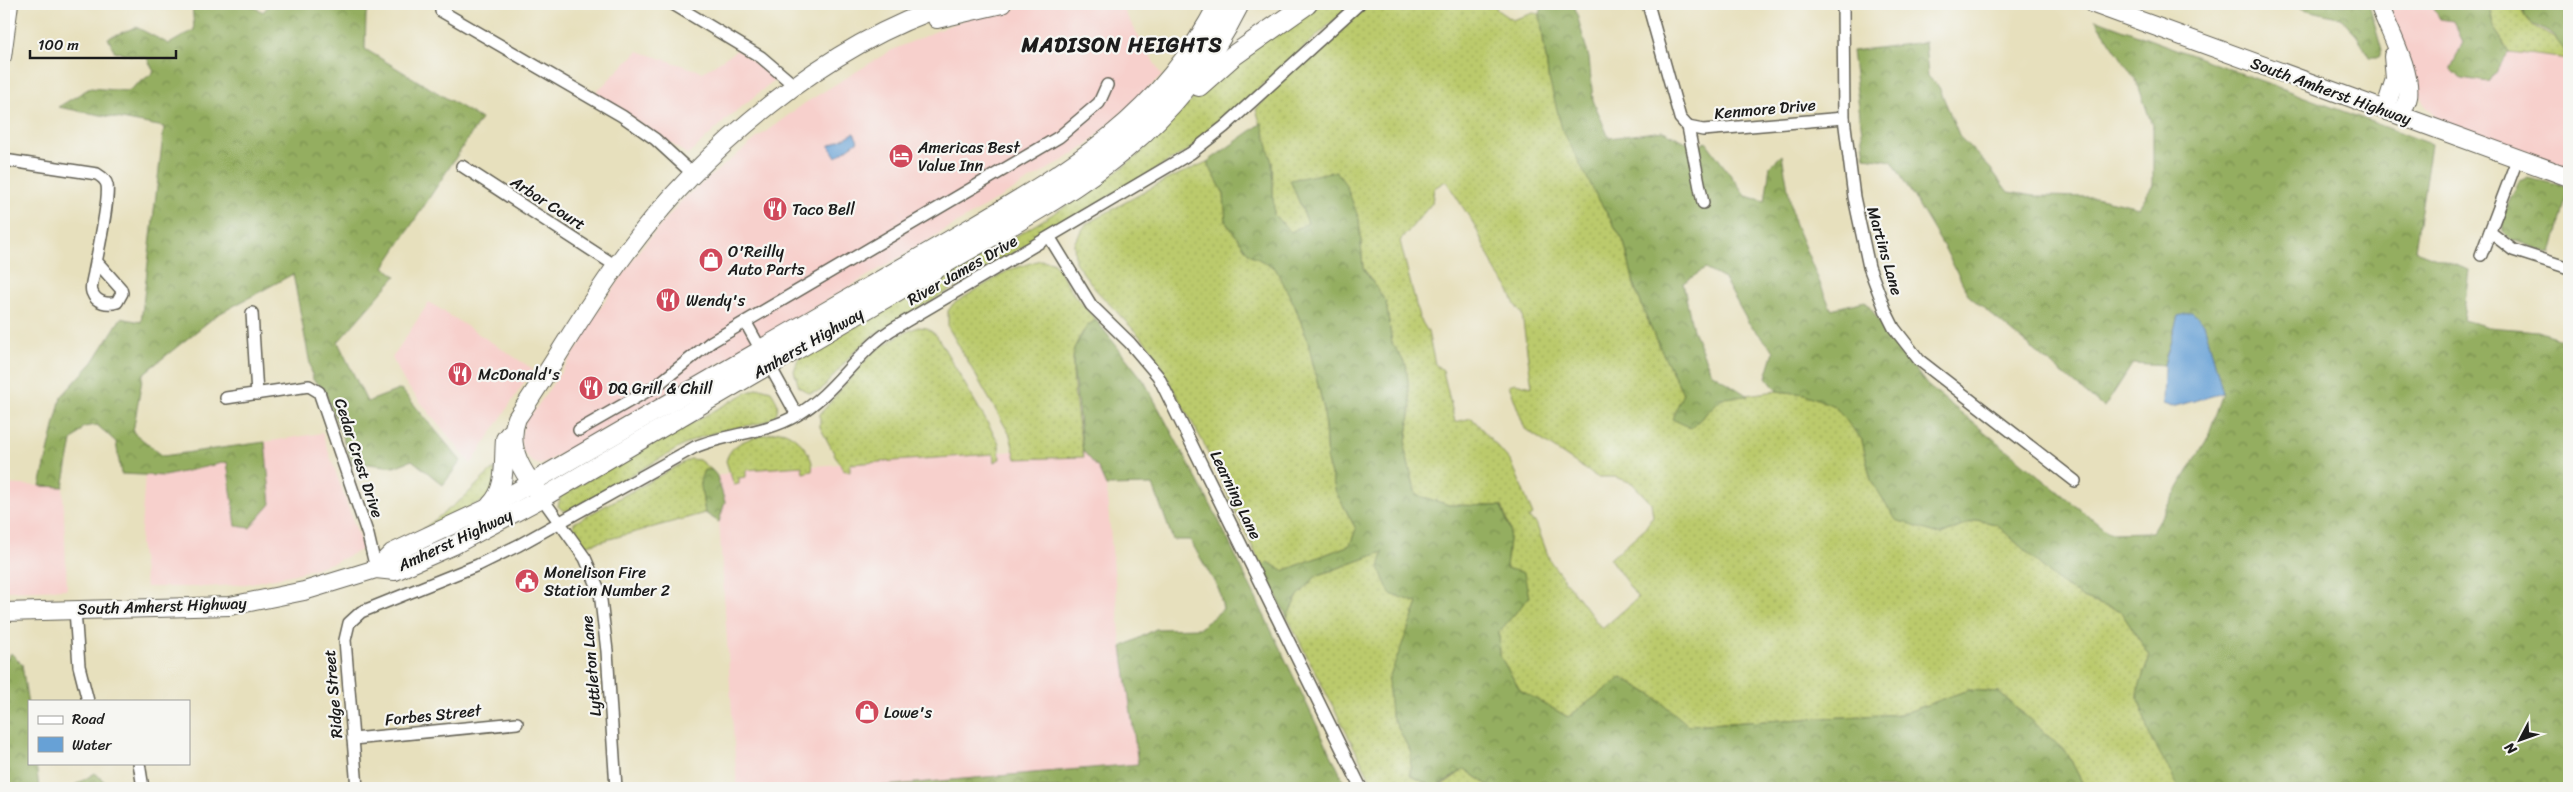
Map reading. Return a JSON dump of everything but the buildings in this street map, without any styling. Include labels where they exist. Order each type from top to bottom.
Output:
[{"type":"highway","name":"Amherst Highway","points":[[765,357],[1083,160],[1135,117],[1154,98],[1192,50],[1219,4]]},
{"type":"highway","name":"Amherst Highway","points":[[765,357],[1078,185],[1106,166],[1156,123],[1202,68],[1239,4]]},
{"type":"highway","points":[[1156,123],[1233,56],[1307,4]]},
{"type":"main road","points":[[488,508],[499,497],[505,440],[517,418],[616,266],[653,218],[693,174],[730,138],[795,86],[829,63],[923,12],[951,4]]},
{"type":"main road","points":[[888,31],[1002,4]]},
{"type":"main road","name":"South Amherst Highway","points":[[2094,4],[2393,112],[2517,160],[2569,177]]},
{"type":"main road","points":[[2379,4],[2390,36],[2404,64],[2408,82],[2408,99],[2393,112]]},
{"type":"main road","name":"Amherst Highway","points":[[376,569],[392,553],[488,508],[765,357]]},
{"type":"main road","name":"Amherst Highway","points":[[376,569],[396,571],[454,544],[542,498],[765,357]]},
{"type":"main road","points":[[513,427],[512,443],[516,454],[531,483],[542,498]]},
{"type":"main road","name":"South Amherst Highway","points":[[4,612],[230,606],[254,603],[304,592],[376,569]]},
{"type":"street","points":[[4,56],[11,4]]},
{"type":"street","points":[[672,4],[761,57],[795,86]]},
{"type":"street","name":"River James Drive","points":[[560,523],[708,441],[765,429],[797,415],[835,386],[861,353],[875,340],[1191,153],[1224,127],[1359,4]]},
{"type":"street","points":[[1648,4],[1680,118],[1688,127],[1703,203]]},
{"type":"street","name":"Martins Lane","points":[[1843,4],[1844,118],[1854,197],[1862,240],[1876,288],[1894,328],[1920,360],[1935,373],[2075,481]]},
{"type":"street","points":[[441,11],[622,116],[655,139],[693,174]]},
{"type":"street","points":[[579,430],[636,399],[711,342],[1059,137],[1099,103],[1107,85]]},
{"type":"street","name":"Kenmore Drive","points":[[1688,127],[1703,130],[1844,118]]},
{"type":"street","points":[[4,160],[97,174],[104,179],[108,190],[96,261]]},
{"type":"street","points":[[2481,255],[2517,160]]},
{"type":"street","name":"Arbor Court","points":[[462,166],[616,266]]},
{"type":"street","points":[[2490,232],[2513,250],[2569,268]]},
{"type":"street","name":"Learning Lane","points":[[1050,238],[1091,304],[1140,353],[1158,376],[1361,788]]},
{"type":"street","points":[[252,313],[257,394]]},
{"type":"street","points":[[746,322],[797,415]]},
{"type":"street","name":"Cedar Crest Drive","points":[[226,398],[309,386],[319,392],[368,535],[376,569]]},
{"type":"street","name":"Lyttleton Lane","points":[[542,498],[585,558],[600,592],[607,650],[616,788]]},
{"type":"street","name":"Ridge Street","points":[[357,788],[345,640],[351,620],[373,606],[478,565],[560,523]]},
{"type":"street","points":[[76,610],[79,666],[88,700]]},
{"type":"street","name":"Forbes Street","points":[[353,739],[517,723]]},
{"type":"street","points":[[138,764],[143,788]]},
{"type":"shaded area","points":[[1042,4],[1120,4],[1162,76],[1082,149],[682,386],[541,465],[532,462],[523,452],[520,438],[526,418],[534,411],[580,344],[580,338],[641,248],[683,199],[757,138],[805,103],[890,51],[969,17]]},
{"type":"shaded area","points":[[2387,4],[2431,4],[2440,19],[2453,21],[2463,42],[2451,68],[2488,82],[2510,52],[2569,59],[2569,168],[2465,132],[2435,116],[2424,104],[2411,78]]},
{"type":"shaded area","points":[[737,50],[777,78],[729,117],[688,155],[595,93],[638,51],[703,72]]},
{"type":"shaded area","points":[[429,302],[533,369],[471,464],[405,383],[392,358]]},
{"type":"shaded area","points":[[322,433],[363,549],[335,562],[295,574],[246,584],[206,587],[146,587],[140,543],[145,475],[165,476],[227,462],[236,526],[271,503],[265,442]]},
{"type":"shaded area","points":[[1054,448],[1083,451],[1098,468],[1106,486],[1120,633],[1139,764],[858,788],[737,788],[719,522],[725,502],[717,476],[744,468],[814,466]]},
{"type":"shaded area","points":[[4,484],[63,487],[67,589],[4,591]]},
{"type":"green space","points":[[192,4],[248,4],[263,12],[270,4],[373,4],[366,15],[365,49],[481,119],[384,267],[396,276],[338,342],[367,402],[401,389],[461,461],[443,485],[412,460],[394,467],[352,462],[324,389],[313,380],[293,274],[217,315],[143,374],[133,432],[163,456],[265,442],[271,504],[250,528],[236,526],[227,462],[165,476],[121,474],[116,442],[97,425],[84,427],[72,441],[63,487],[40,486],[61,397],[93,362],[121,318],[141,322],[164,127],[58,107],[90,88],[128,91],[154,72],[147,58],[115,52],[108,38],[136,27],[169,44],[194,30]]},
{"type":"green space","points":[[1313,4],[1352,4],[1195,146],[875,334],[856,350],[820,391],[809,393],[799,387],[794,371],[798,359],[1038,223],[1115,173],[1156,138],[1205,86],[1229,64]]},
{"type":"green space","points":[[1368,4],[1495,4],[1497,10],[1512,20],[1533,13],[1540,14],[1548,75],[1596,195],[1624,242],[1635,288],[1655,338],[1683,393],[1691,428],[1722,398],[1777,391],[1805,394],[1835,406],[1862,440],[1871,480],[1941,535],[1976,520],[1996,524],[2058,581],[2083,598],[2121,612],[2150,656],[2137,693],[2179,788],[2097,788],[2083,784],[2067,753],[1999,692],[1968,690],[1902,714],[1687,725],[1655,697],[1622,677],[1568,717],[1520,690],[1500,656],[1499,632],[1529,597],[1506,568],[1510,530],[1502,506],[1449,505],[1416,495],[1405,450],[1411,408],[1406,365],[1392,343],[1386,302],[1363,268],[1359,219],[1290,180],[1308,223],[1291,232],[1274,215],[1272,163],[1256,109],[1296,67]],"holes":[[[1446,181],[1475,226],[1496,272],[1507,286],[1515,305],[1522,314],[1532,387],[1515,383],[1509,385],[1525,429],[1597,477],[1616,477],[1632,483],[1651,503],[1653,516],[1645,528],[1610,559],[1638,598],[1602,629],[1550,561],[1536,523],[1528,518],[1533,515],[1512,463],[1472,418],[1455,422],[1443,371],[1435,364],[1428,332],[1419,317],[1400,241],[1432,203],[1434,188]]]},
{"type":"green space","points":[[1543,4],[1574,4],[1589,58],[1593,100],[1609,138],[1663,131],[1697,147],[1706,142],[1746,196],[1765,201],[1770,166],[1782,155],[1794,222],[1831,309],[1865,301],[1927,385],[2109,533],[2152,532],[2207,439],[2223,393],[2204,323],[2178,316],[2164,365],[2133,363],[2104,408],[1969,296],[1945,249],[1892,161],[1865,157],[1852,51],[1925,42],[1928,76],[1939,87],[1960,137],[1991,169],[2008,192],[2035,196],[2095,197],[2139,207],[2153,185],[2153,128],[2137,82],[2095,19],[2431,144],[2415,250],[2469,270],[2463,320],[2489,327],[2538,331],[2569,342],[2569,788],[2179,788],[2149,734],[2137,693],[2150,656],[2121,612],[2083,598],[2058,581],[1996,524],[1976,520],[1941,535],[1896,520],[1871,480],[1862,440],[1834,406],[1805,394],[1777,391],[1766,377],[1774,351],[1748,322],[1724,279],[1705,269],[1683,283],[1693,330],[1711,372],[1748,396],[1722,398],[1691,428],[1672,419],[1683,393],[1655,338],[1635,288],[1624,242],[1596,195],[1562,129],[1548,75],[1540,14]]},
{"type":"green space","points":[[2288,4],[2369,4],[2382,50],[2379,57],[2369,57],[2357,35],[2341,18]]},
{"type":"green space","points":[[2431,4],[2490,4],[2493,27],[2510,52],[2488,82],[2461,78],[2451,68],[2463,42],[2453,21],[2440,19]]},
{"type":"green space","points":[[2490,4],[2519,4],[2530,23],[2557,40],[2567,51],[2569,59],[2510,52],[2493,27]]},
{"type":"green space","points":[[2569,5],[2569,56],[2554,37],[2527,19],[2523,8],[2559,10]]},
{"type":"green space","points":[[1262,123],[1272,163],[1274,215],[1291,232],[1308,223],[1290,180],[1336,171],[1346,185],[1359,219],[1363,268],[1386,302],[1392,343],[1406,365],[1411,407],[1405,450],[1416,495],[1449,505],[1501,506],[1510,530],[1506,568],[1524,573],[1529,597],[1499,632],[1500,656],[1520,690],[1568,717],[1622,677],[1655,697],[1688,725],[1902,714],[1968,690],[1999,692],[2067,753],[2083,784],[2097,788],[1492,788],[1465,769],[1435,788],[1410,775],[1411,753],[1391,714],[1388,681],[1418,603],[1390,594],[1379,568],[1383,552],[1316,576],[1297,597],[1287,617],[1262,567],[1268,562],[1283,571],[1350,545],[1356,529],[1336,492],[1327,461],[1324,410],[1307,338],[1294,304],[1275,268],[1249,254],[1226,222],[1224,194],[1207,162]]},
{"type":"green space","points":[[1207,162],[1224,194],[1226,222],[1249,254],[1275,267],[1294,304],[1307,338],[1324,410],[1327,461],[1336,492],[1356,529],[1350,545],[1283,571],[1268,562],[1262,567],[1203,442],[1150,347],[1096,290],[1075,262],[1074,243],[1086,224],[1164,181]]},
{"type":"green space","points":[[2527,178],[2569,187],[2552,254],[2510,239],[2503,231],[2502,217],[2519,181]]},
{"type":"green space","points":[[1040,260],[1053,262],[1074,295],[1096,320],[1081,335],[1073,356],[1075,400],[1084,457],[1016,459],[1010,435],[948,327],[948,311],[953,304],[1009,270]]},
{"type":"green space","points":[[1096,320],[1144,381],[1216,515],[1347,788],[858,788],[1138,764],[1122,647],[1156,629],[1200,628],[1223,609],[1219,590],[1190,540],[1173,540],[1153,485],[1106,486],[1098,468],[1083,451],[1073,366],[1074,348],[1087,326]]},
{"type":"green space","points":[[918,327],[927,328],[937,336],[999,443],[1000,459],[994,462],[993,454],[850,464],[850,472],[843,470],[820,427],[820,414],[872,353],[899,335]]},
{"type":"green space","points":[[760,388],[771,391],[777,402],[777,410],[769,420],[693,440],[568,511],[562,510],[558,506],[561,495],[748,392]]},
{"type":"green space","points":[[780,431],[786,432],[798,440],[808,452],[812,471],[803,473],[802,466],[746,470],[746,477],[739,478],[739,484],[734,485],[726,461],[734,447],[755,437]]},
{"type":"green space","points":[[690,459],[699,460],[712,470],[704,471],[702,494],[705,513],[584,546],[573,531],[574,523]]},
{"type":"green space","points":[[492,470],[495,470],[496,495],[423,529],[462,499]]},
{"type":"green space","points":[[704,470],[712,470],[717,476],[725,502],[719,522],[705,513],[700,480]]},
{"type":"green space","points":[[1383,552],[1418,603],[1409,628],[1391,714],[1411,753],[1410,775],[1435,788],[1375,788],[1287,617],[1297,597],[1316,576]]},
{"type":"green space","points":[[11,653],[22,664],[28,705],[28,764],[36,764],[39,788],[4,788],[4,663]]},
{"type":"green space","points":[[1465,769],[1492,788],[1438,788]]},
{"type":"green space","points":[[95,773],[112,788],[70,788]]},
{"type":"water","points":[[854,133],[858,141],[836,157],[829,146]]},
{"type":"water","points":[[2192,312],[2204,323],[2223,393],[2172,407],[2163,404],[2164,365],[2178,316]]},
{"type":"place","name":"Americas Best Value Inn","points":[[901,156]]},
{"type":"place","name":"Taco Bell","points":[[775,209]]},
{"type":"place","name":"O'Reilly Auto Parts","points":[[711,260]]},
{"type":"place","name":"Wendy's","points":[[668,300]]},
{"type":"place","name":"McDonald's","points":[[460,374]]},
{"type":"place","name":"DQ Grill & Chill","points":[[591,388]]},
{"type":"place","name":"Monelison Fire Station Number 2","points":[[527,581]]},
{"type":"place","name":"Lowe's","points":[[867,712]]},
{"type":"district","name":"MADISON HEIGHTS","points":[[1122,45]]}]
